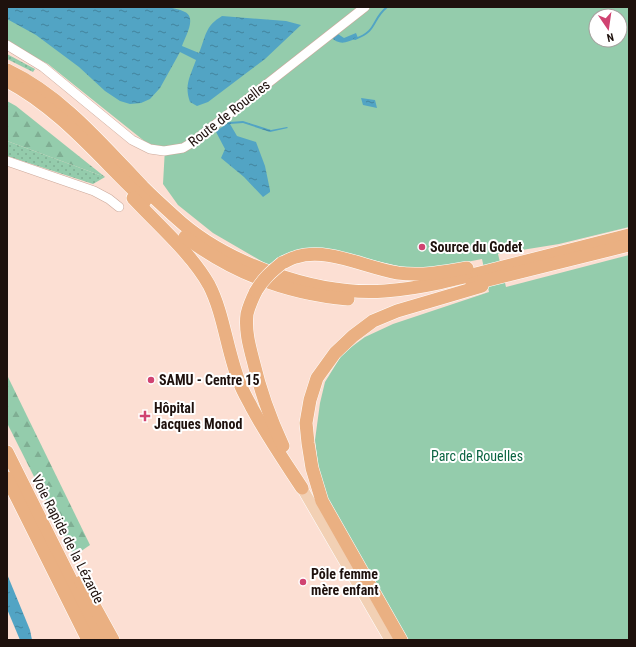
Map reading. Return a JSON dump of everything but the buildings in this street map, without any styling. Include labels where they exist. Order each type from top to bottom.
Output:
[{"type":"highway","points":[[7,70],[48,95],[86,127],[144,188],[178,220],[204,240],[261,269],[307,284],[330,288],[384,291],[443,282],[629,245]]},
{"type":"highway","points":[[7,81],[41,102],[84,140],[167,222],[202,249],[236,269],[281,286],[329,297],[358,300],[387,299],[438,292],[536,264]]},
{"type":"highway","points":[[7,89],[84,140],[125,189],[190,258],[209,286],[218,307],[231,360],[240,385],[259,421],[302,488]]},
{"type":"highway","points":[[401,640],[322,502],[312,468],[306,423],[310,400],[317,378],[335,353],[353,336],[373,322],[397,311],[536,264],[629,235]]},
{"type":"highway","points":[[302,488],[267,408],[259,385],[248,340],[248,314],[251,302],[262,280],[270,272],[282,263],[296,257],[309,254],[324,255],[397,272],[419,274],[536,264]]},
{"type":"highway","name":"Voie Rapide de la Lézarde","points":[[7,452],[101,640]]},
{"type":"highway","name":"Voie Rapide de la Lézarde","points":[[7,478],[88,640]]},
{"type":"highway","points":[[36,509],[63,549],[113,640]]},
{"type":"highway","points":[[63,589],[85,640]]},
{"type":"main road","points":[[302,488],[390,640]]},
{"type":"street","name":"Route de Rouelles","points":[[7,45],[43,66],[132,140],[150,149],[164,151],[183,148],[193,142],[364,7]]},
{"type":"street","points":[[7,161],[94,191],[109,199],[119,207]]},
{"type":"green space","name":"Parc de Rouelles","points":[[7,7],[629,7],[629,227],[559,244],[498,254],[506,287],[629,255],[629,640],[409,640],[367,572],[323,489],[315,440],[320,403],[325,382],[343,353],[365,337],[393,324],[489,292],[482,259],[441,267],[411,269],[338,252],[286,254],[268,265],[213,233],[178,205],[163,184],[165,148],[148,144],[48,64],[7,42]]},
{"type":"green space","points":[[7,54],[35,69],[33,72],[7,59]]},
{"type":"green space","points":[[7,101],[16,106],[105,177],[7,141]]},
{"type":"green space","points":[[7,141],[105,177],[93,184],[7,156]]},
{"type":"green space","points":[[7,375],[90,545],[74,556],[7,423]]},
{"type":"water","points":[[7,7],[166,7],[176,9],[185,12],[190,19],[189,28],[182,46],[199,53],[209,28],[222,16],[286,21],[301,25],[265,59],[208,102],[197,106],[190,102],[188,96],[188,86],[196,60],[180,52],[160,88],[150,99],[141,103],[130,104],[120,101],[105,91],[79,67],[36,35],[7,19]]},
{"type":"water","points":[[335,32],[344,38],[356,33],[358,38],[343,43],[329,36]]},
{"type":"water","points":[[361,98],[375,100],[377,108],[363,105]]},
{"type":"water","points":[[243,121],[271,130],[288,128],[270,132],[243,123],[230,124],[237,136],[256,142],[265,166],[270,190],[270,192],[263,197],[244,177],[221,158],[225,149],[215,130],[218,130],[229,122]]},
{"type":"water","points":[[7,574],[30,630],[32,640],[20,640],[7,609]]},
{"type":"waterway","points":[[355,39],[371,29],[378,16],[387,7]]},
{"type":"place","name":"Source du Godet","points":[[422,247]]},
{"type":"place","name":"SAMU - Centre 15","points":[[151,380]]},
{"type":"place","name":"Hôpital Jacques Monod","points":[[145,416]]},
{"type":"place","name":"Pôle femme mère enfant","points":[[303,582]]}]
